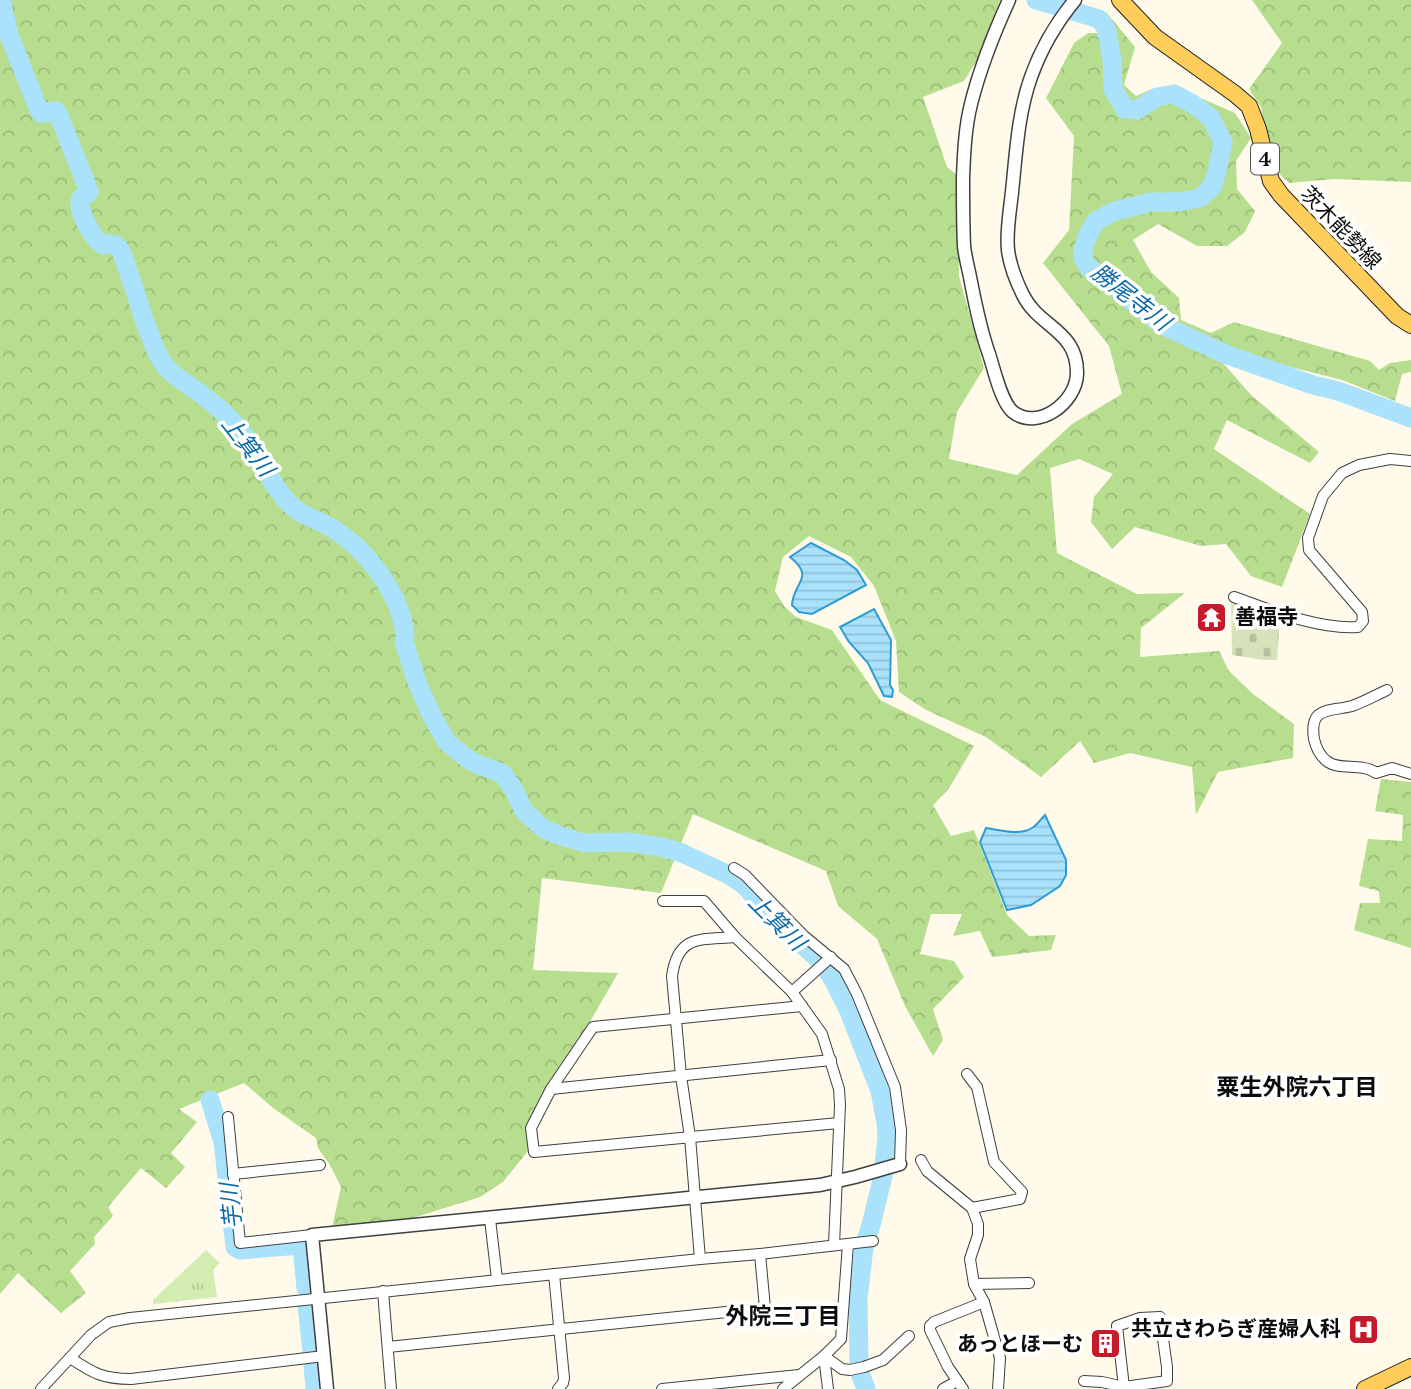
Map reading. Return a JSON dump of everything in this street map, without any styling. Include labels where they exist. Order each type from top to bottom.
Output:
[{"type":"main road","name":"茨木能勢線","points":[[1120,0],[1155,37],[1249,106],[1258,129],[1271,181],[1281,195],[1397,316],[1411,325]]},
{"type":"main road","points":[[1365,1389],[1411,1367]]},
{"type":"street","points":[[1009,0],[994,34],[971,105],[964,152],[964,249],[986,345],[1008,408],[1019,417],[1032,419],[1049,414],[1073,393],[1077,376],[1076,360],[1071,345],[1024,299],[1014,276],[1008,250],[1008,229],[1022,107],[1030,79],[1040,54],[1075,0]]},
{"type":"street","points":[[1234,597],[1294,618],[1347,628],[1358,627],[1363,621],[1362,612],[1309,550],[1308,538],[1323,496],[1342,473],[1359,465],[1390,459],[1411,461]]},
{"type":"street","points":[[1387,690],[1354,705],[1323,710],[1317,716],[1313,727],[1315,742],[1319,753],[1330,764],[1369,768],[1376,773],[1392,768],[1411,774]]},
{"type":"street","points":[[228,1117],[240,1243],[820,1185],[890,1167],[901,1130],[895,1087],[844,969],[828,959],[745,875],[734,868]]},
{"type":"street","points":[[663,901],[704,901],[735,937],[792,992],[822,1034],[839,1089],[834,1245]]},
{"type":"street","points":[[700,1258],[690,1137],[681,1076],[674,962],[682,948],[692,941],[735,937]]},
{"type":"street","points":[[792,992],[828,959]]},
{"type":"street","points":[[802,1006],[593,1027],[551,1089],[531,1128],[534,1153],[839,1123]]},
{"type":"street","points":[[551,1089],[831,1060]]},
{"type":"street","points":[[967,1074],[977,1087],[994,1162],[1022,1192],[1020,1199],[972,1208]]},
{"type":"street","points":[[922,1160],[927,1171],[972,1208],[978,1224],[978,1235],[970,1259],[974,1284],[984,1302],[1000,1358],[998,1389]]},
{"type":"street","points":[[233,1174],[320,1165]]},
{"type":"street","points":[[490,1219],[497,1279]]},
{"type":"street","points":[[312,1235],[327,1389]]},
{"type":"street","points":[[41,1389],[91,1335],[109,1322],[130,1318],[868,1242]]},
{"type":"street","points":[[783,1389],[842,1338],[848,1244]]},
{"type":"street","points":[[388,1347],[765,1308],[760,1254]]},
{"type":"street","points":[[554,1274],[564,1378],[558,1389]]},
{"type":"street","points":[[974,1284],[1029,1283]]},
{"type":"street","points":[[383,1291],[391,1389]]},
{"type":"street","points":[[943,1389],[960,1385],[948,1367],[930,1326],[984,1302]]},
{"type":"street","points":[[1084,1381],[1102,1382],[1124,1388],[1167,1381],[1160,1317],[1140,1318],[1117,1326],[1124,1388]]},
{"type":"street","points":[[824,1356],[842,1369],[860,1368],[883,1360],[909,1336]]},
{"type":"street","points":[[69,1358],[110,1379],[131,1379],[324,1356]]},
{"type":"street","points":[[824,1356],[828,1389]]},
{"type":"street","points":[[662,1389],[799,1375]]},
{"type":"green space","points":[[0,0],[1000,0],[977,60],[964,81],[923,97],[947,167],[958,176],[959,276],[984,368],[957,412],[949,459],[1017,475],[1072,424],[1122,394],[1109,346],[1043,263],[1069,230],[1074,136],[1046,98],[1074,43],[1088,33],[1102,33],[1107,59],[1108,90],[1121,112],[1137,115],[1173,99],[1191,107],[1209,120],[1217,143],[1208,184],[1198,193],[1150,198],[1110,207],[1091,219],[1079,249],[1083,269],[1153,328],[1224,364],[1251,395],[1319,452],[1310,463],[1227,420],[1214,449],[1310,514],[1282,587],[1251,576],[1226,544],[1201,546],[1135,527],[1112,549],[1091,522],[1094,497],[1113,474],[1079,459],[1050,468],[1057,553],[1137,594],[1185,593],[1141,628],[1140,657],[1219,651],[1229,671],[1253,694],[1294,724],[1293,758],[1218,772],[1196,815],[1192,767],[1130,753],[1094,763],[1080,741],[1041,777],[986,737],[926,710],[899,692],[896,641],[874,586],[851,557],[809,536],[783,557],[775,591],[784,606],[796,617],[832,630],[880,700],[974,746],[948,790],[933,805],[951,836],[974,830],[1007,915],[1029,936],[1056,935],[1051,950],[992,957],[980,931],[953,936],[962,914],[931,914],[920,954],[954,961],[964,977],[933,1009],[943,1040],[933,1056],[905,1006],[877,939],[838,906],[826,871],[693,814],[661,893],[542,878],[533,970],[618,973],[542,1105],[528,1151],[503,1182],[480,1197],[400,1222],[332,1228],[341,1187],[318,1148],[316,1138],[273,1108],[244,1083],[179,1109],[197,1122],[171,1153],[185,1167],[166,1188],[141,1168],[108,1207],[113,1216],[94,1237],[95,1244],[70,1271],[86,1293],[61,1313],[18,1273],[0,1294]]},
{"type":"green space","points":[[1252,0],[1411,0],[1411,182],[1334,179],[1289,183],[1271,166],[1261,107],[1249,89],[1282,43]]},
{"type":"green space","points":[[1106,12],[1135,47],[1124,85],[1136,96],[1152,89],[1152,96],[1137,107],[1127,104],[1117,88],[1116,60],[1110,29],[1101,16]]},
{"type":"green space","points":[[1203,99],[1235,113],[1251,138],[1236,161],[1237,189],[1255,211],[1245,232],[1227,246],[1197,246],[1158,224],[1133,240],[1151,272],[1179,298],[1181,320],[1211,333],[1234,322],[1370,361],[1379,370],[1390,363],[1411,360],[1411,372],[1402,374],[1395,401],[1342,380],[1228,351],[1162,322],[1092,266],[1087,252],[1097,225],[1114,215],[1149,205],[1179,205],[1201,201],[1215,189],[1226,143],[1213,116],[1194,100]]},
{"type":"green space","points":[[1231,603],[1280,617],[1277,660],[1232,655]]},
{"type":"green space","points":[[1381,779],[1411,782],[1411,948],[1354,930],[1360,903],[1380,903],[1379,891],[1359,886],[1368,839],[1402,841],[1403,815],[1375,811]]},
{"type":"green space","points":[[206,1250],[220,1263],[213,1269],[217,1297],[153,1304],[153,1300]]},
{"type":"water","points":[[811,543],[844,560],[857,570],[866,585],[812,614],[799,612],[792,605],[802,575],[798,564],[790,557]]},
{"type":"water","points":[[874,609],[891,640],[892,697],[884,696],[868,663],[849,642],[840,627]]},
{"type":"water","points":[[1045,815],[1066,860],[1066,875],[1060,886],[1031,905],[1007,910],[980,842],[986,828],[1022,832],[1034,827]]},
{"type":"waterway","name":"上箕川","points":[[1,0],[9,35],[38,108],[41,113],[46,113]]},
{"type":"waterway","name":"勝尾寺川","points":[[1036,0],[1099,19],[1106,28],[1112,59],[1113,89],[1125,109],[1137,110],[1157,97],[1174,94],[1211,118],[1223,142],[1212,187],[1200,198],[1179,202],[1151,202],[1112,212],[1095,222],[1083,250],[1083,258],[1088,267],[1160,324],[1225,354],[1411,418]]},
{"type":"waterway","name":"上箕川","points":[[51,111],[56,111],[59,116],[87,186],[87,194]]},
{"type":"waterway","name":"上箕川","points":[[82,197],[80,207],[84,219],[95,238],[103,245]]},
{"type":"waterway","name":"上箕川","points":[[109,244],[116,245],[121,251],[151,339],[165,366],[235,424],[277,488],[293,507],[348,539],[371,562],[390,589],[405,634]]},
{"type":"waterway","name":"上箕川","points":[[404,642],[417,682],[447,742],[469,760],[502,773],[524,811],[544,829],[585,843],[629,842],[661,847],[682,853],[729,875],[745,886],[830,974],[848,1009],[880,1091],[886,1123],[883,1176],[864,1247],[858,1299],[859,1364],[866,1389]]},
{"type":"waterway","name":"芋川","points":[[210,1100],[223,1142],[235,1247],[240,1250],[302,1246],[306,1288]]},
{"type":"waterway","name":"芋川","points":[[307,1305],[312,1352]]},
{"type":"waterway","name":"芋川","points":[[313,1365],[315,1389]]},
{"type":"place","name":"善福寺","points":[[1212,617]]},
{"type":"place","name":"共立さわらぎ産婦人科","points":[[1364,1329]]},
{"type":"place","name":"あっとほーむ","points":[[1106,1344]]},
{"type":"district","name":"粟生外院六丁目","points":[[1297,1087]]},
{"type":"district","name":"外院三丁目","points":[[783,1316]]}]
